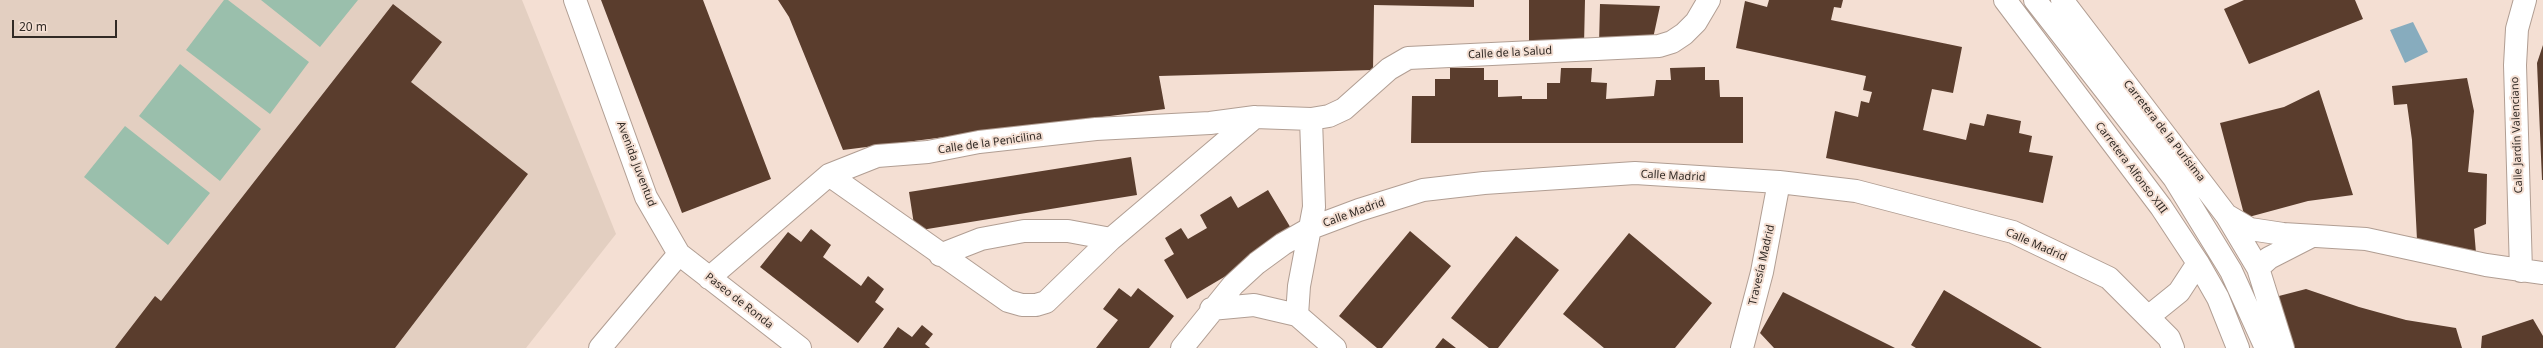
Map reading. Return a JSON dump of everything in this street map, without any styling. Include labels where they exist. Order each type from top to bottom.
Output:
[{"type":"street","name":"Avenida Juventud","points":[[575,0],[646,197],[679,254]]},
{"type":"street","name":"Calle de la Salud","points":[[1311,119],[1329,116],[1344,109],[1389,69],[1408,58],[1659,46],[1672,42],[1684,34],[1696,22],[1709,0]]},
{"type":"street","name":"Carretera Alfonso XIII","points":[[2006,0],[2161,207],[2198,263],[2218,298],[2238,348]]},
{"type":"street","points":[[2035,0],[2174,178],[2231,271],[2266,348]]},
{"type":"street","name":"Carretera de la Purísima","points":[[2062,0],[2227,216],[2258,268]]},
{"type":"street","name":"Calle Jardín Valenciano","points":[[2521,271],[2515,65],[2517,29],[2525,0]]},
{"type":"street","points":[[829,175],[940,255],[1008,301],[1022,305],[1036,305],[1046,302],[1111,239],[1255,117]]},
{"type":"street","name":"Calle de la Penicilina","points":[[709,278],[829,175],[877,156],[928,152],[979,142],[1096,129],[1210,123],[1255,117],[1311,119]]},
{"type":"street","points":[[1297,315],[1300,279],[1314,207],[1311,119]]},
{"type":"street","name":"Calle Madrid","points":[[1182,348],[1211,309],[1232,285],[1257,263],[1283,244],[1311,228],[1359,210],[1423,190],[1484,183],[1635,174],[1779,182],[1856,191],[2013,232],[2109,278],[2169,338],[2173,348]]},
{"type":"street","name":"Travesía Madrid","points":[[1742,348],[1762,272],[1779,182]]},
{"type":"street","points":[[2227,216],[2250,229],[2283,234],[2316,234],[2366,239],[2521,271],[2543,273]]},
{"type":"street","points":[[940,255],[981,239],[1024,231],[1068,231],[1111,239]]},
{"type":"street","points":[[2283,348],[2258,268],[2269,258],[2316,234]]},
{"type":"street","name":"Paseo de Ronda","points":[[679,254],[800,348]]},
{"type":"street","points":[[600,348],[679,254]]},
{"type":"street","points":[[2148,317],[2179,292],[2198,263]]},
{"type":"street","points":[[1211,309],[1254,305],[1297,315],[1335,348]]},
{"type":"shaded area","points":[[0,0],[522,0],[616,234],[526,348],[0,348]]},
{"type":"green space","points":[[224,0],[228,0],[309,62],[270,114],[186,50]]},
{"type":"green space","points":[[261,0],[358,0],[320,47]]},
{"type":"green space","points":[[180,64],[261,129],[220,181],[139,116]]},
{"type":"green space","points":[[125,126],[210,193],[168,245],[84,177]]},
{"type":"water","points":[[2413,22],[2428,52],[2405,63],[2390,30]]},
{"type":"building","points":[[601,0],[703,0],[771,179],[682,213]]},
{"type":"building","points":[[778,0],[1474,0],[1474,7],[1374,5],[1373,70],[1159,76],[1165,109],[843,150],[789,17]]},
{"type":"building","points":[[1529,0],[1585,0],[1584,45],[1529,45]]},
{"type":"building","points":[[1769,0],[1843,0],[1841,8],[1834,7],[1831,20],[1962,47],[1953,93],[1932,89],[1923,130],[1966,140],[1970,123],[1984,126],[1987,114],[2021,121],[2019,133],[2032,136],[2029,152],[2053,156],[2043,203],[1826,158],[1835,111],[1858,117],[1861,101],[1869,103],[1872,92],[1863,90],[1866,76],[1736,48],[1745,1],[1767,7]]},
{"type":"building","points":[[2244,0],[2355,0],[2363,19],[2249,64],[2224,9]]},
{"type":"building","points":[[393,4],[442,42],[411,82],[528,174],[395,348],[115,348],[155,296],[161,301]]},
{"type":"building","points":[[1600,4],[1660,6],[1652,43],[1599,44]]},
{"type":"building","points":[[2543,45],[2543,180],[2542,180],[2537,63]]},
{"type":"building","points":[[1705,67],[1705,80],[1719,80],[1720,97],[1743,97],[1743,143],[1411,143],[1412,96],[1435,96],[1435,79],[1450,79],[1450,68],[1484,68],[1484,80],[1498,80],[1498,97],[1522,96],[1522,99],[1547,99],[1547,83],[1560,83],[1561,68],[1592,68],[1591,82],[1607,83],[1606,99],[1654,96],[1656,80],[1671,80],[1670,68]]},
{"type":"building","points":[[2467,78],[2474,111],[2468,172],[2487,174],[2486,224],[2474,229],[2476,253],[2417,240],[2412,140],[2407,104],[2394,105],[2392,86]]},
{"type":"building","points":[[2319,90],[2353,195],[2308,201],[2245,218],[2220,123],[2284,107]]},
{"type":"building","points":[[1131,157],[1137,195],[915,231],[909,192]]},
{"type":"building","points":[[1268,190],[1295,235],[1187,299],[1164,260],[1174,254],[1165,238],[1181,228],[1188,239],[1207,228],[1200,215],[1231,196],[1238,208]]},
{"type":"building","points":[[811,229],[831,245],[823,257],[861,286],[868,276],[884,289],[875,302],[884,309],[858,343],[760,267],[788,232],[801,242]]},
{"type":"building","points":[[1410,231],[1451,266],[1382,348],[1377,348],[1339,316]]},
{"type":"building","points":[[1629,233],[1712,303],[1675,348],[1604,348],[1563,314]]},
{"type":"building","points":[[1516,236],[1559,270],[1498,348],[1489,348],[1451,318]]},
{"type":"building","points":[[1119,288],[1131,297],[1138,288],[1174,316],[1149,348],[1096,348],[1118,320],[1103,309]]},
{"type":"building","points":[[2306,289],[2359,307],[2406,320],[2456,328],[2462,348],[2294,348],[2275,297]]},
{"type":"building","points":[[1944,290],[2042,348],[1916,348],[1911,345]]},
{"type":"building","points":[[1783,292],[1895,348],[1774,348],[1760,333]]},
{"type":"building","points":[[2533,319],[2543,336],[2543,348],[2481,348],[2482,336]]},
{"type":"building","points":[[922,325],[933,334],[925,344],[930,348],[883,348],[898,327],[912,337]]},
{"type":"building","points":[[1443,338],[1456,348],[1435,348]]}]
